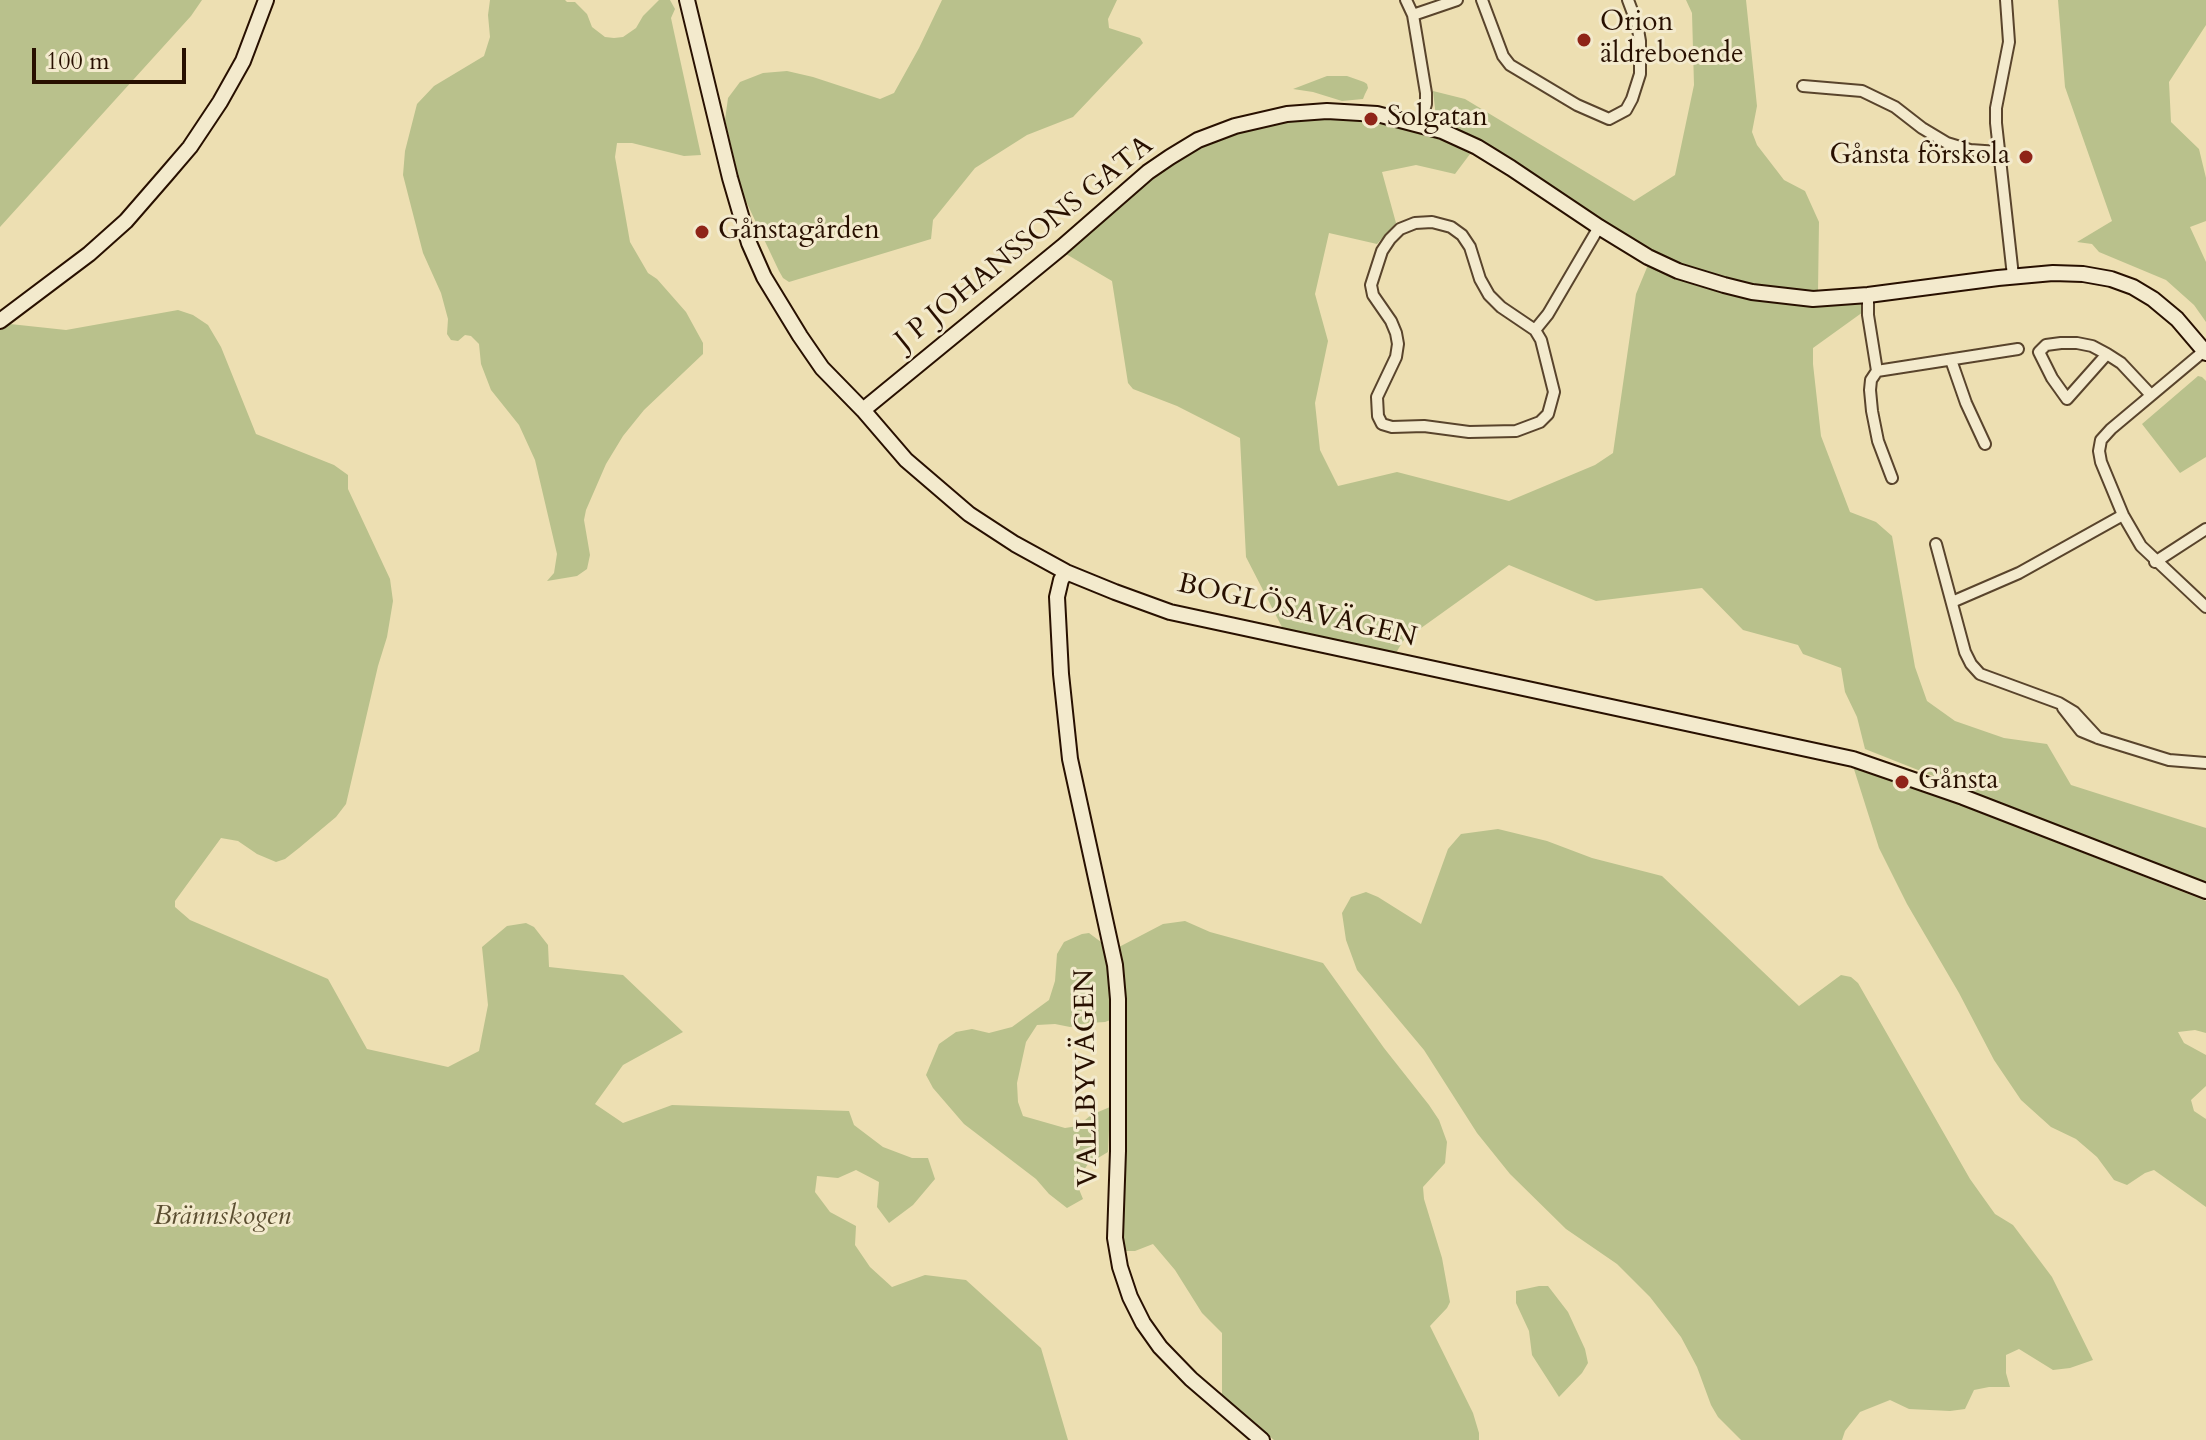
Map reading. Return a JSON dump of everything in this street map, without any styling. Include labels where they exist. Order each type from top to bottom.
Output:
[{"type":"street","points":[[0,321],[126,221],[190,147],[243,61],[266,0]]},
{"type":"street","name":"BOGLÖSAVÄGEN","points":[[687,0],[730,178],[749,243],[764,277],[822,368],[906,460],[969,514],[1015,544],[1066,572],[1170,612],[1853,759],[1963,797],[2206,891]]},
{"type":"street","points":[[1406,0],[1413,15],[1426,93],[1420,124]]},
{"type":"street","points":[[1413,15],[1457,0]]},
{"type":"street","points":[[1482,0],[1503,56],[1510,65],[1577,105],[1609,119],[1626,110],[1640,74],[1640,41],[1628,0]]},
{"type":"street","points":[[2006,0],[2009,42],[1996,108],[2013,276]]},
{"type":"street","points":[[1803,86],[1862,91],[1895,107],[1947,143],[1970,150],[1999,152]]},
{"type":"street","name":"J P JOHANSSONS GATA","points":[[863,410],[1050,257],[1148,172],[1198,140],[1265,118],[1300,113],[1352,111],[1377,114],[1442,131],[1477,147],[1648,257],[1678,271],[1724,285],[1752,292],[1813,299],[2013,276],[2083,274],[2111,279],[2153,299],[2177,319],[2205,352]]},
{"type":"street","points":[[1432,222],[1451,227],[1462,235],[1489,295],[1535,330],[1546,354],[1554,392],[1548,414],[1540,422],[1516,431],[1469,432],[1382,424],[1378,416],[1377,397],[1396,357],[1398,344],[1391,321],[1373,295],[1371,285],[1382,251],[1400,229],[1415,223],[1432,222]]},
{"type":"street","points":[[1535,330],[1548,314],[1599,227]]},
{"type":"street","points":[[1868,295],[1877,371],[1871,380],[1872,411],[1878,441],[1892,478]]},
{"type":"street","points":[[2107,354],[2067,399],[2039,352],[2046,345],[2077,343],[2092,346],[2107,354],[2121,363],[2151,395]]},
{"type":"street","points":[[1877,371],[2018,349]]},
{"type":"street","points":[[2205,352],[2111,429],[2101,440],[2099,451],[2123,515],[2141,546],[2206,607]]},
{"type":"street","points":[[1951,360],[1985,444]]},
{"type":"street","points":[[1952,602],[2019,573],[2123,515]]},
{"type":"street","points":[[2155,562],[2206,529]]},
{"type":"street","points":[[1936,544],[1965,652],[1980,674],[2059,703],[2074,712],[2098,738],[2169,760],[2206,763]]},
{"type":"street","name":"VALLBYVÄGEN","points":[[1066,572],[1057,597],[1070,759],[1115,965],[1118,999],[1115,1238],[1120,1267],[1143,1323],[1160,1347],[1191,1379],[1262,1440]]},
{"type":"green space","points":[[0,0],[202,0],[191,16],[0,227]]},
{"type":"green space","points":[[490,0],[575,2],[587,14],[592,27],[605,37],[614,38],[623,37],[636,28],[659,0],[670,0],[675,9],[671,18],[701,155],[684,156],[632,143],[617,143],[615,157],[630,242],[648,273],[686,312],[703,343],[703,354],[644,410],[606,464],[584,520],[590,555],[587,569],[577,576],[547,581],[554,573],[557,554],[535,460],[519,425],[491,390],[481,364],[479,344],[471,336],[465,335],[458,341],[451,340],[447,334],[448,319],[441,293],[423,253],[403,175],[405,151],[417,104],[434,86],[484,56],[490,37]]},
{"type":"green space","points":[[942,0],[1117,0],[1108,19],[1109,28],[1140,38],[1143,43],[1073,117],[1027,135],[975,168],[933,220],[931,239],[789,282],[779,271],[743,195],[725,120],[728,98],[740,82],[763,73],[787,71],[880,99],[894,93]]},
{"type":"green space","points":[[1686,0],[1746,0],[1757,106],[1752,132],[1757,145],[1784,180],[1805,191],[1819,222],[1818,291],[1753,285],[1681,265],[1604,223],[1444,127],[1436,117],[1433,91],[1465,99],[1634,201],[1675,175],[1694,85],[1692,13]]},
{"type":"green space","points":[[2058,0],[2206,0],[2206,25],[2169,82],[2171,122],[2199,149],[2206,178],[2206,221],[2190,227],[2206,262],[2206,322],[2194,305],[2166,280],[2099,252],[2092,244],[2077,242],[2112,221],[2065,87]]},
{"type":"green space","points":[[1327,76],[1347,76],[1364,82],[1368,88],[1363,99],[1342,101],[1293,89]]},
{"type":"green space","points":[[1311,119],[1376,121],[1445,141],[1470,154],[1455,174],[1416,165],[1382,172],[1396,223],[1377,244],[1329,233],[1315,294],[1328,341],[1315,403],[1320,450],[1338,486],[1397,472],[1509,501],[1595,465],[1613,453],[1636,294],[1648,265],[1699,286],[1751,298],[1812,304],[1861,302],[1863,312],[1813,348],[1821,436],[1850,512],[1876,522],[1892,536],[1915,667],[1927,701],[1955,721],[2004,738],[2047,744],[2071,785],[2206,828],[2206,884],[1865,749],[1857,717],[1845,692],[1841,668],[1803,654],[1798,645],[1743,630],[1702,588],[1596,601],[1509,565],[1403,641],[1396,653],[1284,631],[1246,557],[1240,438],[1177,406],[1133,389],[1128,383],[1112,281],[1066,254],[1152,178],[1202,146],[1271,123]]},
{"type":"green space","name":"Brännskogen","points":[[178,310],[208,325],[221,347],[256,434],[334,465],[348,475],[348,489],[390,579],[393,601],[346,804],[336,817],[299,848],[276,862],[238,841],[221,838],[175,901],[175,907],[190,920],[328,979],[367,1049],[448,1067],[479,1051],[488,1005],[482,947],[507,926],[526,923],[534,927],[548,945],[549,967],[623,975],[683,1032],[623,1065],[595,1104],[623,1123],[672,1105],[849,1111],[854,1125],[883,1147],[912,1158],[928,1158],[935,1179],[913,1205],[889,1223],[877,1207],[879,1182],[856,1170],[838,1178],[817,1176],[815,1192],[830,1212],[856,1226],[855,1245],[870,1267],[892,1287],[925,1275],[966,1280],[1041,1348],[1068,1440],[0,1440],[0,330],[10,324],[66,330]]},
{"type":"green space","points":[[2198,376],[2206,381],[2206,457],[2180,473],[2142,424]]},
{"type":"green space","points":[[1853,766],[1881,774],[1898,785],[1926,791],[2206,901],[2206,1033],[2195,1030],[2178,1032],[2184,1043],[2206,1055],[2206,1086],[2191,1100],[2194,1111],[2206,1119],[2206,1207],[2154,1170],[2127,1185],[2114,1180],[2097,1157],[2076,1139],[2051,1127],[2021,1100],[1994,1060],[1907,904],[1879,848]]},
{"type":"green space","points":[[1498,829],[1662,876],[1799,1006],[1841,975],[1851,977],[1858,983],[1970,1179],[1995,1214],[2013,1225],[2052,1277],[2093,1360],[2053,1370],[2019,1349],[2006,1355],[2010,1387],[1974,1390],[1965,1409],[1909,1409],[1890,1400],[1860,1412],[1842,1440],[1741,1440],[1718,1417],[1681,1337],[1650,1297],[1617,1264],[1566,1229],[1510,1174],[1477,1133],[1424,1050],[1357,970],[1346,940],[1342,913],[1351,897],[1366,892],[1421,924],[1448,849],[1461,834]]},
{"type":"green space","points":[[1185,921],[1210,932],[1323,963],[1439,1120],[1447,1142],[1445,1163],[1423,1187],[1450,1302],[1430,1326],[1473,1413],[1479,1440],[1274,1440],[1222,1397],[1222,1333],[1202,1313],[1175,1270],[1153,1244],[1135,1251],[1124,1251],[1122,968],[1119,947],[1163,924]]},
{"type":"green space","points":[[1089,933],[1101,942],[1108,963],[1113,1019],[1070,1027],[1037,1025],[1026,1042],[1017,1083],[1018,1102],[1023,1116],[1065,1128],[1078,1126],[1091,1115],[1110,1107],[1108,1152],[1088,1164],[1076,1182],[1083,1199],[1067,1208],[1036,1179],[964,1124],[933,1088],[926,1075],[939,1044],[956,1032],[972,1029],[989,1033],[1012,1027],[1049,1000],[1055,981],[1057,954],[1064,942]]},
{"type":"green space","points":[[1548,1286],[1568,1312],[1588,1363],[1559,1397],[1532,1355],[1529,1331],[1516,1303],[1516,1291]]},
{"type":"place","name":"Orion äldreboende","points":[[1584,40]]},
{"type":"place","name":"Solgatan","points":[[1371,119]]},
{"type":"place","name":"Gånsta förskola","points":[[2026,157]]},
{"type":"place","name":"Gånstagården","points":[[702,232]]},
{"type":"place","name":"Gånsta","points":[[1902,782]]}]
